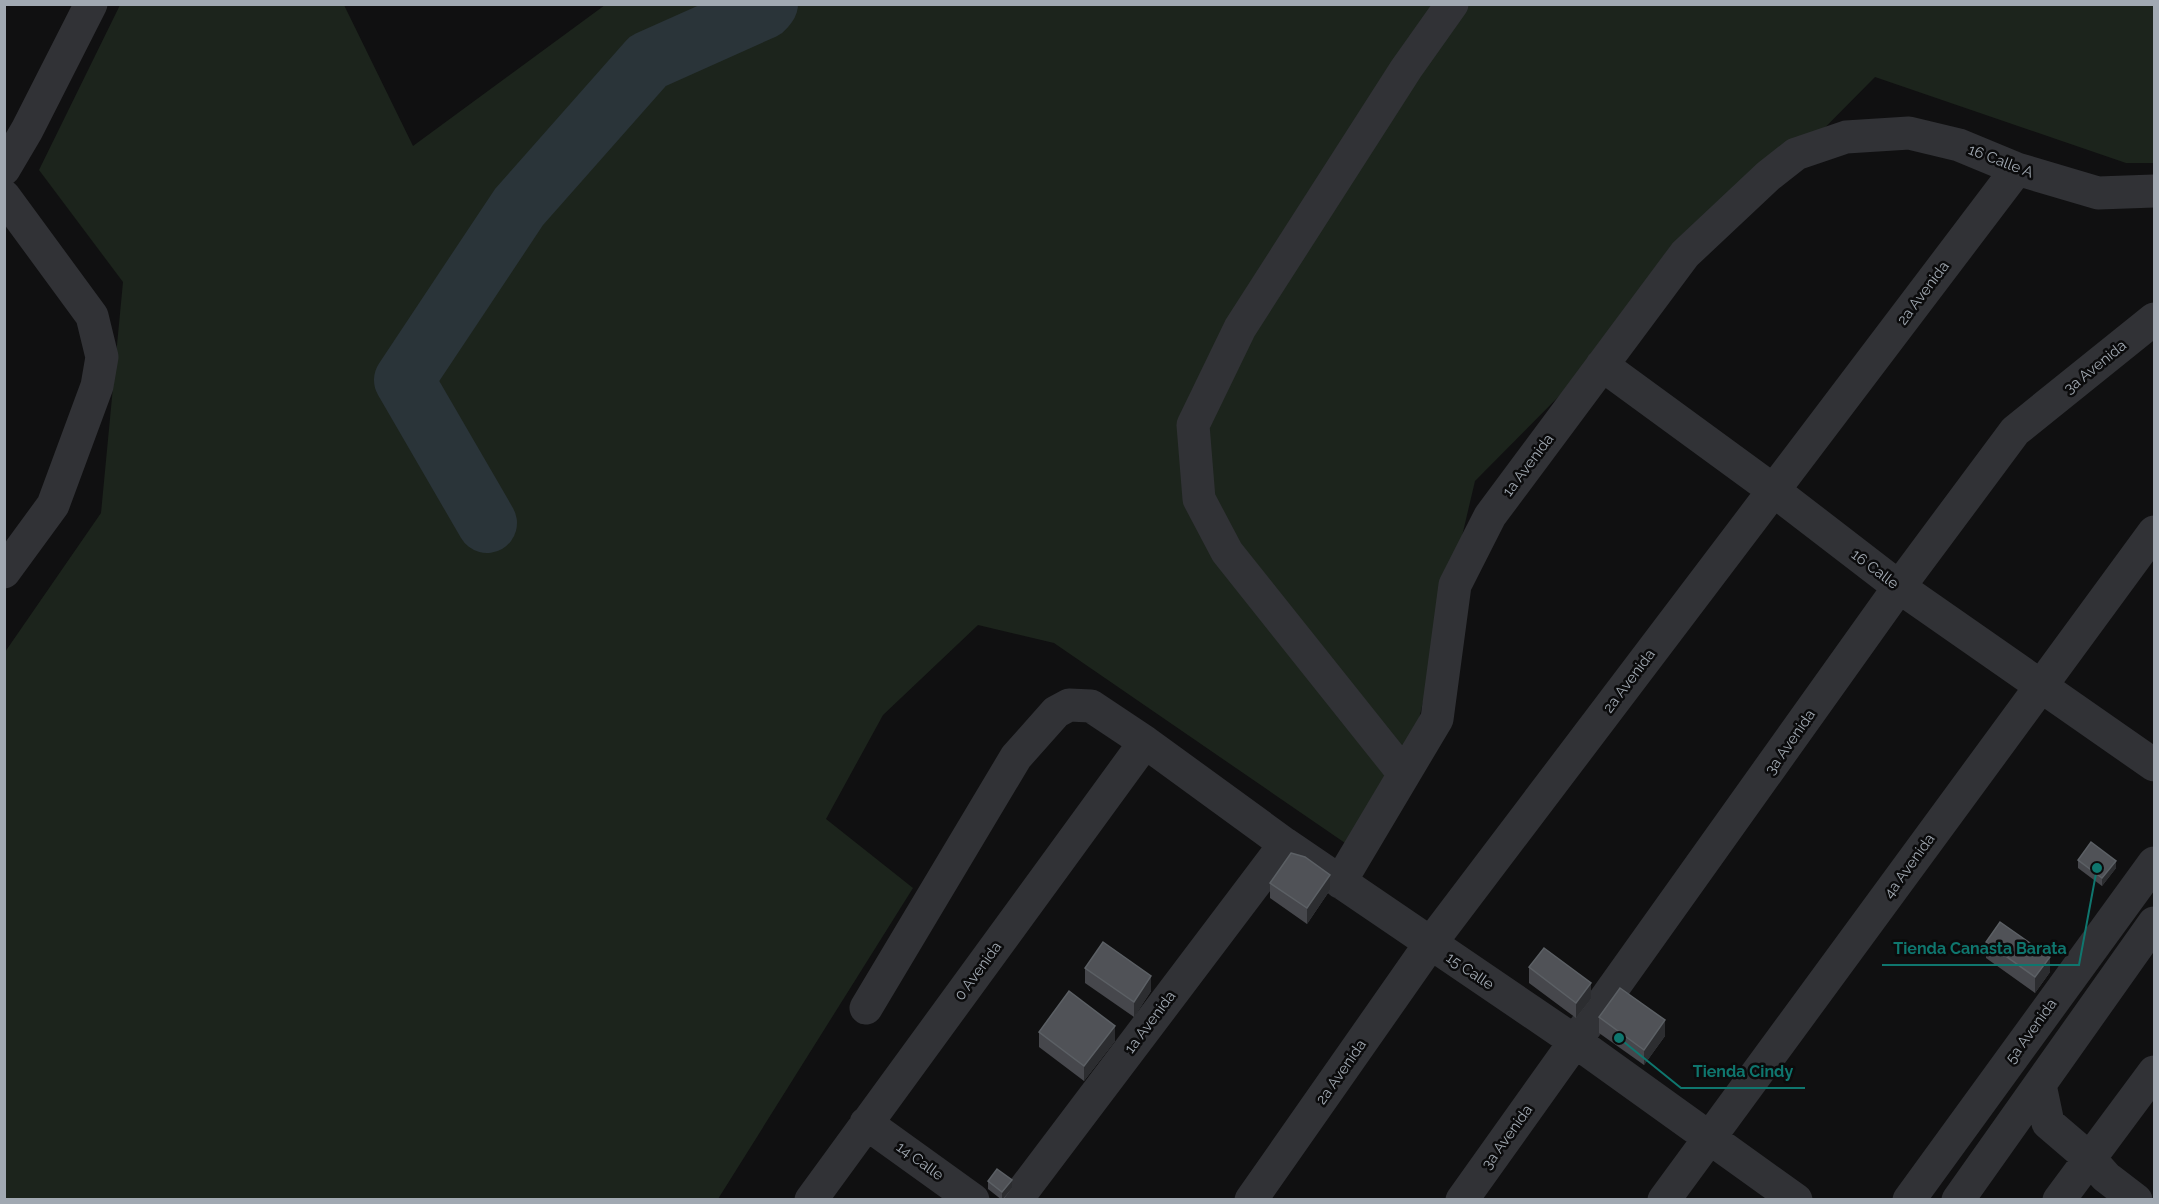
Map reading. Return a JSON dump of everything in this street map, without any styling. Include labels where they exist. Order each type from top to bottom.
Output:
[{"type":"street","points":[[4,169],[27,130],[91,4]]},
{"type":"street","points":[[1404,774],[1227,552],[1199,498],[1193,425],[1240,328],[1406,69],[1452,4]]},
{"type":"street","name":"16 Calle A","points":[[1846,137],[1909,133],[1959,145],[2017,169],[2098,193],[2154,191]]},
{"type":"street","name":"1a Avenida","points":[[1340,882],[1437,719],[1455,585],[1490,516],[1685,254],[1751,192],[1796,154],[1846,137]]},
{"type":"street","name":"2a Avenida","points":[[1251,1200],[1430,944],[2017,169]]},
{"type":"street","points":[[4,196],[92,316],[102,357],[97,386],[53,505],[4,572]]},
{"type":"street","name":"3a Avenida","points":[[1462,1200],[1899,587],[2015,431],[2154,319]]},
{"type":"street","name":"16 Calle","points":[[1602,365],[1773,490],[1899,587],[2154,765]]},
{"type":"street","name":"4a Avenida","points":[[1664,1200],[2154,532]]},
{"type":"street","name":"15 Calle","points":[[866,1008],[1016,757],[1056,712],[1069,705],[1091,706],[1145,742],[1285,844],[1576,1042],[1796,1200]]},
{"type":"street","name":"0 Avenida","points":[[812,1200],[1145,742]]},
{"type":"street","name":"1a Avenida","points":[[1016,1200],[1285,844]]},
{"type":"street","name":"5a Avenida","points":[[1909,1200],[2154,863]]},
{"type":"street","points":[[1958,1200],[2154,923]]},
{"type":"street","points":[[2059,1200],[2154,1072]]},
{"type":"street","points":[[2040,1085],[2048,1124],[2091,1159],[2106,1177],[2136,1200]]},
{"type":"street","name":"14 Calle","points":[[866,1123],[973,1200]]},
{"type":"street","points":[[2008,1131],[2048,1124]]},
{"type":"shaded area","points":[[120,5],[344,5],[413,146],[605,5],[2154,5],[2154,163],[2126,163],[1875,77],[1475,481],[1419,719],[1348,845],[1054,643],[978,625],[883,715],[826,819],[913,888],[718,1199],[5,1200],[5,652],[101,513],[123,282],[39,170]]},
{"type":"building","points":[[2091,842],[2116,861],[2102,878],[2078,860]]},
{"type":"building","points":[[1291,853],[1305,857],[1330,875],[1307,908],[1270,883]]},
{"type":"building","points":[[2000,922],[2050,957],[2035,977],[1986,942]]},
{"type":"building","points":[[1103,942],[1151,976],[1134,1002],[1085,968]]},
{"type":"building","points":[[1544,948],[1591,983],[1576,1003],[1529,967]]},
{"type":"building","points":[[1620,988],[1665,1020],[1644,1050],[1599,1017]]},
{"type":"building","points":[[1069,991],[1115,1026],[1084,1066],[1039,1032]]},
{"type":"building","points":[[997,1169],[1012,1180],[1002,1192],[988,1181]]},
{"type":"waterway","points":[[487,523],[404,380],[519,207],[648,61],[764,9],[768,4]]},
{"type":"place","name":"Tienda Canasta Barata","points":[[2097,868]]},
{"type":"place","name":"Tienda Cindy","points":[[1619,1038]]}]
